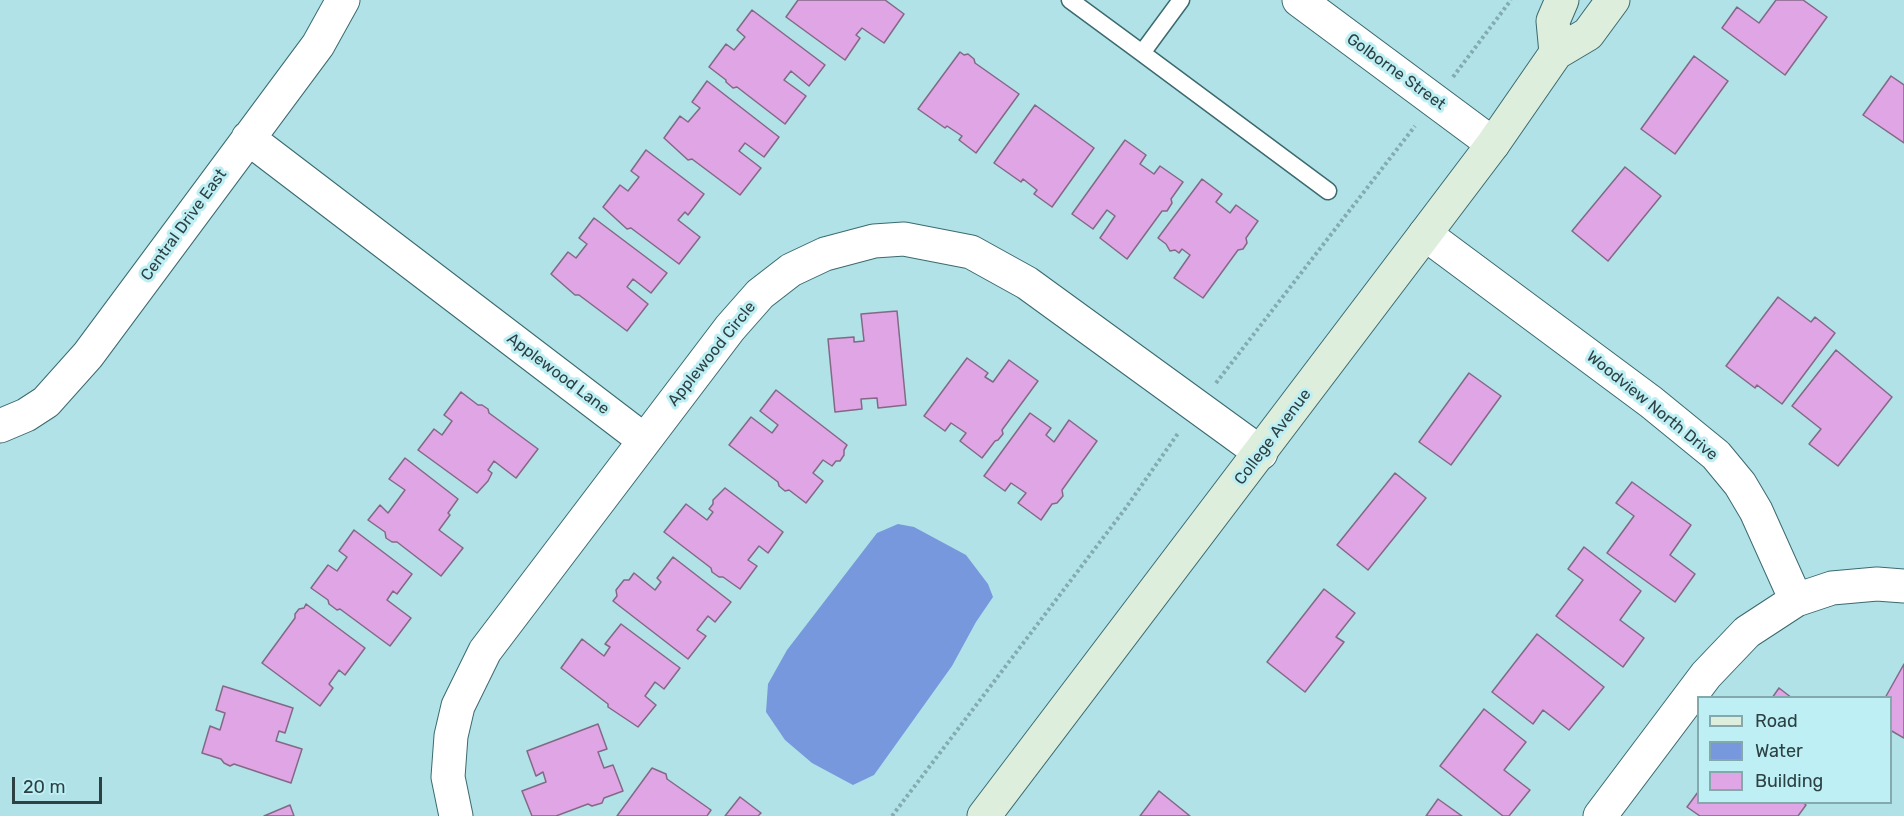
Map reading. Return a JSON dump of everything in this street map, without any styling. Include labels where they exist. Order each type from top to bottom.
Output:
[{"type":"main road","points":[[1556,53],[1553,21],[1562,0]]},
{"type":"main road","name":"College Avenue","points":[[984,816],[1493,144],[1556,53],[1588,34],[1613,0]]},
{"type":"street","name":"Central Drive East","points":[[0,426],[26,415],[46,402],[88,355],[318,45],[343,0]]},
{"type":"street","name":"Golborne Street","points":[[1299,0],[1493,144]]},
{"type":"street","name":"Applewood Lane","points":[[248,138],[644,440]]},
{"type":"street","name":"Woodview North Drive","points":[[1425,234],[1651,402],[1716,455],[1740,484],[1756,511],[1796,600]]},
{"type":"street","name":"Applewood Circle","points":[[456,816],[448,777],[451,736],[458,706],[485,651],[729,328],[760,294],[791,270],[825,254],[852,245],[904,239],[971,252],[1027,283],[1260,453]]},
{"type":"street","points":[[1600,816],[1699,684],[1726,652],[1747,632],[1796,600],[1832,588],[1877,584],[1904,586]]},
{"type":"lane","points":[[1070,0],[1328,191]]},
{"type":"lane","points":[[1142,53],[1181,0]]},
{"type":"path","points":[[1448,83],[1511,0]]},
{"type":"path","points":[[1214,385],[1419,120]]},
{"type":"path","points":[[892,816],[1125,509],[1186,423]]},
{"type":"water","points":[[898,524],[914,527],[966,555],[988,584],[993,597],[976,622],[952,666],[874,775],[853,785],[812,763],[785,740],[766,712],[768,684],[787,650],[877,533]]},
{"type":"building","points":[[798,0],[885,0],[904,14],[884,43],[862,28],[856,35],[860,38],[845,60],[786,17]]},
{"type":"building","points":[[1776,0],[1803,0],[1827,17],[1785,75],[1722,28],[1737,7],[1759,23]]},
{"type":"building","points":[[752,10],[825,65],[809,86],[791,71],[784,80],[806,96],[785,124],[737,87],[733,88],[709,67],[726,44],[734,50],[745,37],[737,30]]},
{"type":"building","points":[[960,52],[964,55],[968,54],[975,63],[1019,94],[976,153],[959,140],[962,136],[947,126],[945,128],[918,109]]},
{"type":"building","points":[[1694,56],[1728,81],[1675,154],[1641,129]]},
{"type":"building","points":[[1891,76],[1904,85],[1904,143],[1863,115]]},
{"type":"building","points":[[707,81],[779,137],[764,157],[745,143],[739,151],[761,168],[740,195],[692,159],[688,160],[664,138],[680,116],[688,122],[700,108],[692,102]]},
{"type":"building","points":[[1035,105],[1094,148],[1052,207],[1034,194],[1037,190],[1023,179],[1021,182],[994,163]]},
{"type":"building","points":[[1125,140],[1146,155],[1140,164],[1154,174],[1160,166],[1183,182],[1171,199],[1172,203],[1167,211],[1162,211],[1127,259],[1100,238],[1115,216],[1107,210],[1093,229],[1072,214]]},
{"type":"building","points":[[646,150],[704,194],[688,215],[685,212],[678,220],[700,237],[679,264],[631,228],[627,229],[603,207],[620,185],[628,191],[639,177],[631,171]]},
{"type":"building","points":[[1625,167],[1661,196],[1608,261],[1572,231]]},
{"type":"building","points":[[1202,179],[1222,194],[1216,202],[1230,213],[1236,205],[1258,221],[1246,238],[1247,243],[1243,249],[1238,250],[1203,298],[1174,278],[1190,255],[1182,249],[1179,253],[1175,250],[1170,251],[1166,244],[1158,238]]},
{"type":"building","points":[[594,218],[667,273],[651,293],[633,279],[627,287],[648,304],[627,331],[579,295],[575,295],[551,274],[568,252],[576,258],[587,244],[579,238]]},
{"type":"building","points":[[1778,297],[1811,322],[1815,317],[1835,333],[1782,404],[1757,385],[1755,388],[1726,366]]},
{"type":"building","points":[[897,311],[906,405],[878,408],[877,398],[861,399],[862,409],[835,412],[828,339],[854,337],[854,342],[864,341],[861,314]]},
{"type":"building","points":[[1836,350],[1892,397],[1838,466],[1809,444],[1821,429],[1792,406]]},
{"type":"building","points":[[967,358],[988,373],[985,377],[993,382],[1009,360],[1038,381],[1002,430],[1003,434],[982,458],[960,441],[966,433],[951,423],[945,431],[924,416]]},
{"type":"building","points":[[1469,373],[1501,396],[1451,465],[1419,442]]},
{"type":"building","points":[[776,390],[847,445],[840,461],[836,461],[832,466],[823,460],[813,473],[823,481],[806,503],[789,490],[785,491],[778,482],[729,445],[751,417],[772,433],[778,425],[760,411]]},
{"type":"building","points":[[461,392],[478,405],[488,409],[489,413],[538,449],[516,478],[494,461],[488,470],[492,473],[488,481],[477,493],[418,450],[434,429],[442,435],[452,421],[444,415]]},
{"type":"building","points":[[1030,413],[1051,428],[1046,435],[1054,442],[1069,420],[1097,441],[1062,490],[1063,496],[1057,503],[1052,504],[1041,520],[1018,503],[1026,493],[1011,483],[1005,491],[984,476]]},
{"type":"building","points":[[405,458],[458,499],[439,530],[463,548],[441,576],[397,542],[386,538],[385,532],[368,520],[380,505],[388,513],[405,490],[389,479]]},
{"type":"building","points":[[1395,473],[1426,498],[1368,570],[1337,545]]},
{"type":"building","points":[[1632,482],[1691,525],[1670,555],[1695,574],[1675,602],[1607,553],[1634,516],[1616,503]]},
{"type":"building","points":[[725,488],[783,532],[768,553],[759,546],[748,560],[757,566],[740,589],[712,572],[711,568],[664,532],[686,504],[707,520],[713,512],[709,509],[713,500]]},
{"type":"building","points":[[354,530],[412,574],[397,594],[393,591],[387,600],[411,618],[390,646],[340,609],[337,610],[329,604],[328,600],[311,588],[328,565],[337,571],[347,557],[339,551]]},
{"type":"building","points":[[1584,547],[1641,591],[1620,620],[1644,638],[1623,667],[1556,616],[1583,580],[1568,569]]},
{"type":"building","points":[[673,557],[731,602],[715,622],[708,616],[697,630],[706,636],[688,659],[613,601],[617,596],[616,590],[634,573],[655,590],[661,582],[657,578]]},
{"type":"building","points":[[1324,589],[1355,613],[1336,637],[1344,642],[1305,692],[1267,662]]},
{"type":"building","points":[[306,604],[365,648],[345,675],[339,670],[329,684],[333,688],[320,706],[262,663],[295,618],[295,614]]},
{"type":"building","points":[[621,624],[680,668],[664,689],[655,682],[645,696],[656,705],[638,727],[608,707],[608,704],[561,668],[582,639],[604,656],[610,647],[605,644]]},
{"type":"building","points":[[1537,634],[1604,687],[1569,730],[1543,710],[1533,724],[1492,692]]},
{"type":"building","points":[[1904,664],[1904,738],[1892,731],[1892,696],[1886,696]]},
{"type":"building","points":[[223,686],[293,708],[285,733],[279,731],[276,741],[302,749],[291,783],[234,764],[230,766],[221,759],[202,753],[210,726],[220,730],[225,713],[216,710]]},
{"type":"building","points":[[1779,688],[1789,696],[1773,696]]},
{"type":"building","points":[[1484,709],[1526,742],[1504,770],[1530,790],[1509,816],[1503,816],[1440,766]]},
{"type":"building","points":[[598,724],[607,749],[598,752],[604,768],[613,765],[623,791],[604,798],[602,803],[592,806],[588,804],[556,816],[532,816],[522,791],[546,782],[543,772],[536,776],[527,751]]},
{"type":"building","points":[[652,768],[666,774],[667,779],[711,810],[707,816],[617,816]]},
{"type":"building","points":[[1159,791],[1190,816],[1140,816]]},
{"type":"building","points":[[1697,793],[1697,804],[1806,805],[1798,816],[1700,816],[1687,807]]},
{"type":"building","points":[[740,797],[761,813],[758,816],[725,816]]},
{"type":"building","points":[[1438,799],[1462,816],[1426,816]]},
{"type":"building","points":[[290,805],[294,816],[264,816]]}]
